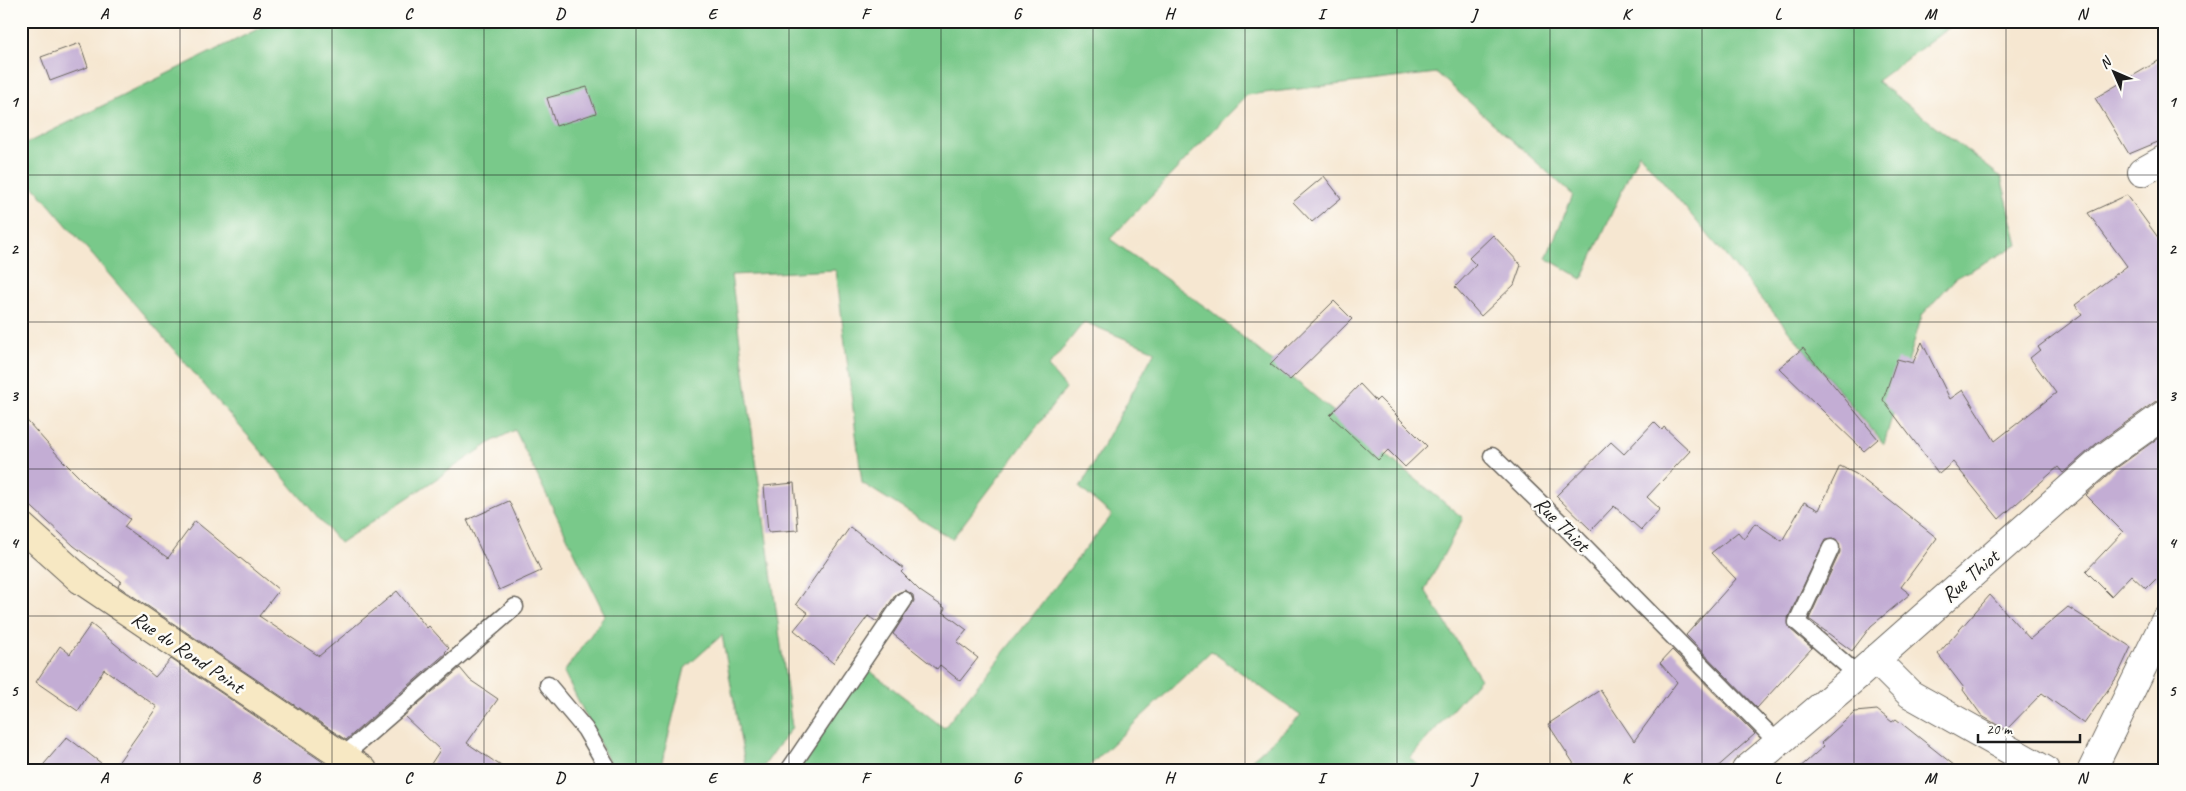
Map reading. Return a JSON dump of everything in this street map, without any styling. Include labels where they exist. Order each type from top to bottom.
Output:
[{"type":"street","name":"Rue Thiot","points":[[1746,770],[1867,667],[2105,457],[2165,414]]},
{"type":"street","name":"Rue du Rond Point","points":[[21,526],[81,580],[353,763]]},
{"type":"street","points":[[2092,770],[2165,621]]},
{"type":"street","points":[[1867,667],[1910,694],[2045,770]]},
{"type":"lane","name":"Rue Thiot","points":[[1492,456],[1569,530],[1778,743]]},
{"type":"lane","points":[[1831,548],[1797,622],[1867,667]]},
{"type":"lane","points":[[790,770],[904,600]]},
{"type":"lane","points":[[353,763],[515,607]]},
{"type":"lane","points":[[548,685],[584,729],[609,770]]},
{"type":"green space","points":[[274,21],[1958,21],[1877,81],[2001,177],[2018,245],[1956,278],[1922,315],[1884,444],[1639,153],[1582,279],[1546,258],[1573,195],[1437,73],[1247,95],[1110,239],[1211,311],[1463,518],[1425,590],[1480,678],[1410,758],[1424,770],[1240,770],[1301,716],[1211,651],[1085,770],[789,770],[861,664],[944,728],[1112,515],[1080,488],[1155,351],[1084,322],[1048,367],[1066,388],[952,539],[862,483],[836,270],[731,275],[792,727],[761,770],[746,770],[722,635],[685,668],[660,770],[613,770],[564,672],[605,615],[515,430],[493,441],[340,543],[21,172],[21,146]]},
{"type":"building","points":[[80,43],[88,67],[50,81],[41,57]]},
{"type":"building","points":[[2165,57],[2165,139],[2129,154],[2095,98]]},
{"type":"building","points":[[587,87],[596,113],[556,126],[547,98]]},
{"type":"building","points":[[1324,176],[1341,198],[1312,222],[1293,202]]},
{"type":"building","points":[[2127,195],[2165,247],[2165,399],[2156,401],[2096,444],[2063,473],[2058,467],[1999,519],[1953,462],[1939,474],[1883,400],[1897,359],[1913,363],[1922,342],[1950,399],[1963,390],[1995,441],[2056,393],[2030,358],[2040,350],[2038,347],[2082,314],[2075,305],[2127,266],[2088,213]]},
{"type":"building","points":[[1493,235],[1521,265],[1514,285],[1481,316],[1455,287],[1476,265],[1469,258]]},
{"type":"building","points":[[1334,301],[1352,319],[1290,380],[1270,364]]},
{"type":"building","points":[[1803,348],[1878,439],[1864,451],[1779,368]]},
{"type":"building","points":[[1360,384],[1376,401],[1379,398],[1427,446],[1405,467],[1388,450],[1378,460],[1330,415]]},
{"type":"building","points":[[21,414],[92,490],[130,519],[124,527],[168,558],[195,521],[279,590],[259,616],[319,656],[397,591],[427,628],[429,626],[449,648],[446,653],[346,740],[118,586],[121,581],[74,546],[21,497]]},
{"type":"building","points":[[1654,422],[1662,430],[1664,427],[1690,451],[1647,497],[1660,509],[1641,530],[1614,506],[1591,530],[1556,496],[1611,442],[1624,454]]},
{"type":"building","points":[[2165,433],[2165,570],[2146,589],[2131,575],[2111,596],[2086,571],[2123,532],[2086,495],[2115,469]]},
{"type":"building","points":[[1840,466],[1856,474],[1937,538],[1901,587],[1910,594],[1871,626],[1852,651],[1809,619],[1840,552],[1839,543],[1836,539],[1825,540],[1788,618],[1790,629],[1812,648],[1757,708],[1686,635],[1736,579],[1711,553],[1738,532],[1744,539],[1755,523],[1782,541],[1804,502],[1819,510]]},
{"type":"building","points":[[794,483],[798,530],[768,532],[764,486]]},
{"type":"building","points":[[509,501],[541,571],[499,590],[467,520]]},
{"type":"building","points":[[850,527],[904,569],[901,572],[920,591],[945,608],[943,612],[967,630],[957,642],[978,658],[960,681],[940,665],[937,669],[893,634],[914,601],[913,595],[905,590],[896,594],[877,622],[868,616],[833,663],[794,630],[808,613],[796,604]]},
{"type":"building","points":[[1990,595],[2030,639],[2068,607],[2131,647],[2117,677],[2084,724],[2042,693],[2006,730],[1982,716],[1963,690],[1964,688],[1938,654]]},
{"type":"building","points":[[91,624],[155,677],[171,659],[323,762],[315,770],[113,770],[157,707],[104,669],[78,711],[36,682],[60,646],[70,654]]},
{"type":"building","points":[[1672,650],[1755,734],[1714,770],[1578,770],[1548,724],[1600,690],[1634,741],[1677,682],[1660,663]]},
{"type":"building","points":[[460,668],[470,680],[498,699],[467,743],[507,770],[427,770],[440,750],[404,716]]},
{"type":"building","points":[[1877,710],[1892,722],[1896,719],[1960,770],[1797,770],[1824,746],[1821,743],[1855,712]]},
{"type":"building","points":[[67,737],[110,770],[39,770]]}]
